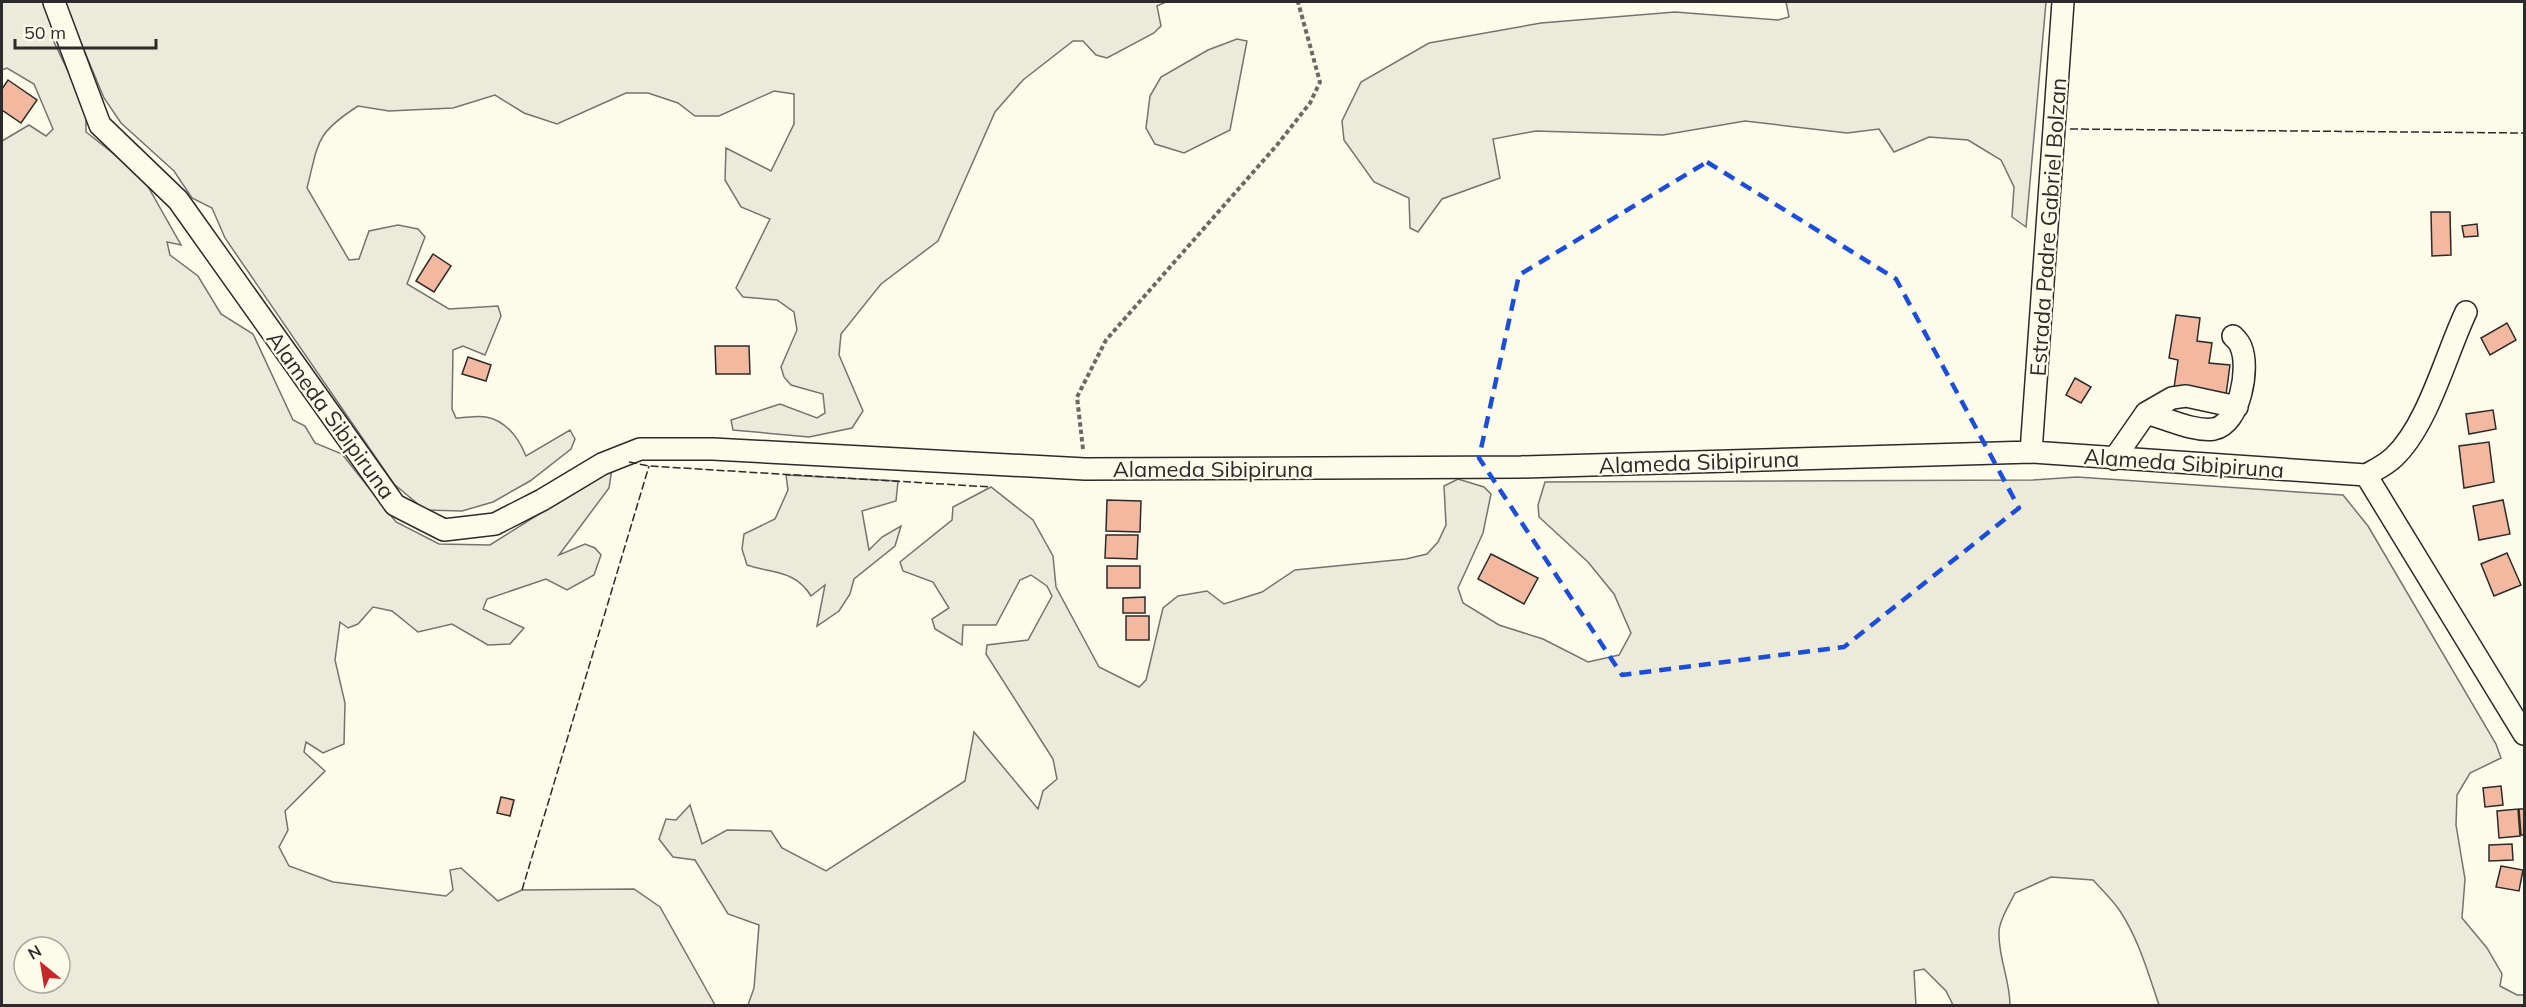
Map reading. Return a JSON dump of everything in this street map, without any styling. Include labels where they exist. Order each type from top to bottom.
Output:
[{"type":"street","name":"Alameda Sibipiruna","points":[[54,2],[100,125],[178,200],[395,505],[444,531],[495,524],[542,500],[602,464],[640,449],[713,450],[1085,469],[1521,467],[2031,452],[2366,475]]},
{"type":"street","name":"Estrada Padre Gabriel Bolzan","points":[[2031,452],[2063,2]]},
{"type":"street","points":[[2466,312],[2435,390],[2408,440],[2394,458],[2366,475],[2524,734]]},
{"type":"street","points":[[2114,459],[2146,413],[2190,426],[2212,429],[2222,426],[2237,407],[2244,357],[2241,347],[2233,336]]},
{"type":"path","points":[[1085,469],[1077,397],[1106,340],[1277,145],[1310,103],[1320,82],[1298,2]]},
{"type":"highlighted area","points":[[1707,162],[1896,279],[2019,508],[1844,647],[1622,675],[1479,458],[1519,275]]},
{"type":"shaded area","points":[[2,2],[47,2],[54,42],[86,109],[86,132],[142,176],[181,245],[167,242],[170,255],[198,276],[221,314],[253,334],[293,420],[305,426],[315,443],[342,454],[396,522],[439,544],[490,545],[612,468],[609,488],[559,555],[585,544],[595,548],[601,555],[594,575],[567,590],[546,579],[487,599],[483,609],[524,628],[510,644],[488,645],[452,624],[418,632],[392,611],[373,607],[358,624],[348,628],[340,622],[335,660],[345,703],[344,744],[323,753],[306,742],[304,752],[325,771],[285,811],[288,830],[279,847],[289,866],[333,882],[446,896],[453,890],[450,870],[461,868],[498,901],[522,890],[634,889],[660,907],[715,1005],[2,1005],[2,141],[29,125],[46,136],[53,129],[34,84],[7,68],[2,70]]},
{"type":"shaded area","points":[[64,2],[1166,2],[1157,6],[1161,26],[1154,33],[1107,58],[1096,55],[1083,41],[1073,41],[1023,80],[995,112],[938,241],[881,284],[841,334],[839,355],[863,411],[852,428],[809,437],[733,430],[731,420],[780,404],[817,418],[825,413],[823,394],[791,385],[784,377],[781,367],[797,330],[794,312],[777,300],[743,297],[736,288],[770,219],[741,207],[725,180],[726,148],[771,171],[794,124],[794,94],[774,91],[719,116],[695,116],[678,103],[648,93],[626,93],[557,124],[524,113],[495,95],[453,108],[389,111],[358,106],[344,116],[326,132],[321,140],[307,188],[349,260],[359,259],[369,231],[398,225],[418,229],[425,237],[407,284],[449,309],[498,306],[501,316],[485,355],[463,346],[453,350],[452,409],[456,418],[482,416],[500,422],[516,437],[526,456],[570,430],[575,439],[571,449],[530,481],[493,502],[462,511],[425,510],[394,484],[225,238],[212,208],[192,198],[174,171],[121,123],[104,98]]},
{"type":"shaded area","points":[[1786,2],[2046,2],[2026,227],[2012,217],[2014,187],[2001,160],[1968,140],[1929,137],[1894,152],[1879,129],[1847,133],[1745,121],[1663,135],[1536,131],[1493,139],[1500,178],[1442,199],[1418,232],[1410,228],[1409,198],[1374,182],[1344,140],[1342,121],[1361,82],[1429,43],[1541,23],[1675,12],[1778,20],[1789,17]]},
{"type":"shaded area","points":[[1237,39],[1247,41],[1230,130],[1184,153],[1155,144],[1146,128],[1150,96],[1161,77],[1208,50]]},
{"type":"shaded area","points":[[786,475],[898,481],[896,501],[862,511],[869,550],[882,537],[901,526],[895,546],[854,579],[850,594],[839,611],[817,626],[825,585],[811,596],[798,581],[791,577],[747,565],[742,549],[744,534],[775,519],[788,490]]},
{"type":"shaded area","points":[[2077,477],[2343,495],[2368,526],[2496,744],[2501,758],[2470,773],[2457,795],[2456,825],[2465,879],[2462,918],[2487,948],[2502,974],[2500,986],[2517,995],[2524,995],[2524,1005],[2159,1005],[2138,945],[2127,922],[2114,903],[2093,880],[2051,877],[2015,893],[2001,922],[1999,941],[2010,1005],[1953,1005],[1946,991],[1924,969],[1914,971],[1916,1006],[748,1005],[754,988],[759,925],[728,914],[695,860],[673,857],[659,839],[666,819],[676,820],[690,805],[702,844],[727,830],[771,831],[782,848],[826,871],[965,781],[974,732],[1038,809],[1043,791],[1057,779],[1053,759],[986,654],[987,645],[1028,640],[1052,596],[1047,586],[1031,575],[1020,580],[996,625],[963,625],[962,645],[935,629],[932,619],[949,608],[933,582],[903,571],[900,562],[952,520],[953,507],[991,487],[1033,520],[1053,556],[1056,587],[1099,667],[1139,687],[1146,680],[1163,608],[1178,596],[1207,591],[1224,604],[1262,592],[1295,570],[1406,559],[1427,554],[1438,542],[1446,525],[1444,486],[1458,479],[1484,487],[1491,494],[1483,533],[1458,588],[1463,603],[1499,625],[1543,639],[1588,662],[1619,655],[1631,633],[1614,594],[1588,562],[1539,517],[1538,505],[1545,482],[2033,480]]},
{"type":"building","points":[[8,80],[37,100],[21,123],[2,110],[2,89]]},
{"type":"building","points":[[2431,212],[2450,212],[2451,255],[2432,256]]},
{"type":"building","points":[[2477,224],[2478,236],[2464,237],[2462,226]]},
{"type":"building","points":[[433,254],[451,266],[434,292],[416,281]]},
{"type":"building","points":[[2176,315],[2200,318],[2197,341],[2212,343],[2209,363],[2230,365],[2226,395],[2174,388],[2178,360],[2169,358]]},
{"type":"building","points":[[2507,323],[2516,340],[2490,355],[2481,338]]},
{"type":"building","points":[[715,346],[749,346],[750,374],[716,374]]},
{"type":"building","points":[[468,357],[491,365],[486,381],[462,374]]},
{"type":"building","points":[[2075,378],[2091,387],[2081,403],[2066,395]]},
{"type":"building","points":[[2493,410],[2496,429],[2469,434],[2466,414]]},
{"type":"building","points":[[2489,442],[2494,482],[2464,488],[2459,446]]},
{"type":"building","points":[[1107,500],[1141,501],[1140,532],[1106,531]]},
{"type":"building","points":[[2503,500],[2510,534],[2479,540],[2473,506]]},
{"type":"building","points":[[1106,535],[1138,535],[1137,559],[1105,558]]},
{"type":"building","points":[[2507,553],[2521,585],[2494,596],[2481,564]]},
{"type":"building","points":[[1491,554],[1538,578],[1524,604],[1478,579]]},
{"type":"building","points":[[1107,566],[1140,566],[1140,588],[1107,588]]},
{"type":"building","points":[[1145,597],[1145,613],[1123,613],[1123,598]]},
{"type":"building","points":[[1126,616],[1149,616],[1149,640],[1126,640]]},
{"type":"building","points":[[2501,786],[2503,805],[2485,807],[2483,788]]},
{"type":"building","points":[[501,797],[514,800],[510,816],[497,813]]},
{"type":"building","points":[[2518,809],[2520,836],[2499,838],[2497,811]]},
{"type":"building","points":[[2519,809],[2524,809],[2524,835],[2521,835]]},
{"type":"building","points":[[2512,844],[2513,860],[2489,861],[2489,845]]},
{"type":"building","points":[[2501,866],[2523,870],[2519,891],[2496,887]]},
{"type":"fence","points":[[2070,129],[2524,133]]},
{"type":"fence","points":[[629,462],[649,466],[991,487]]},
{"type":"fence","points":[[522,890],[649,466]]}]
